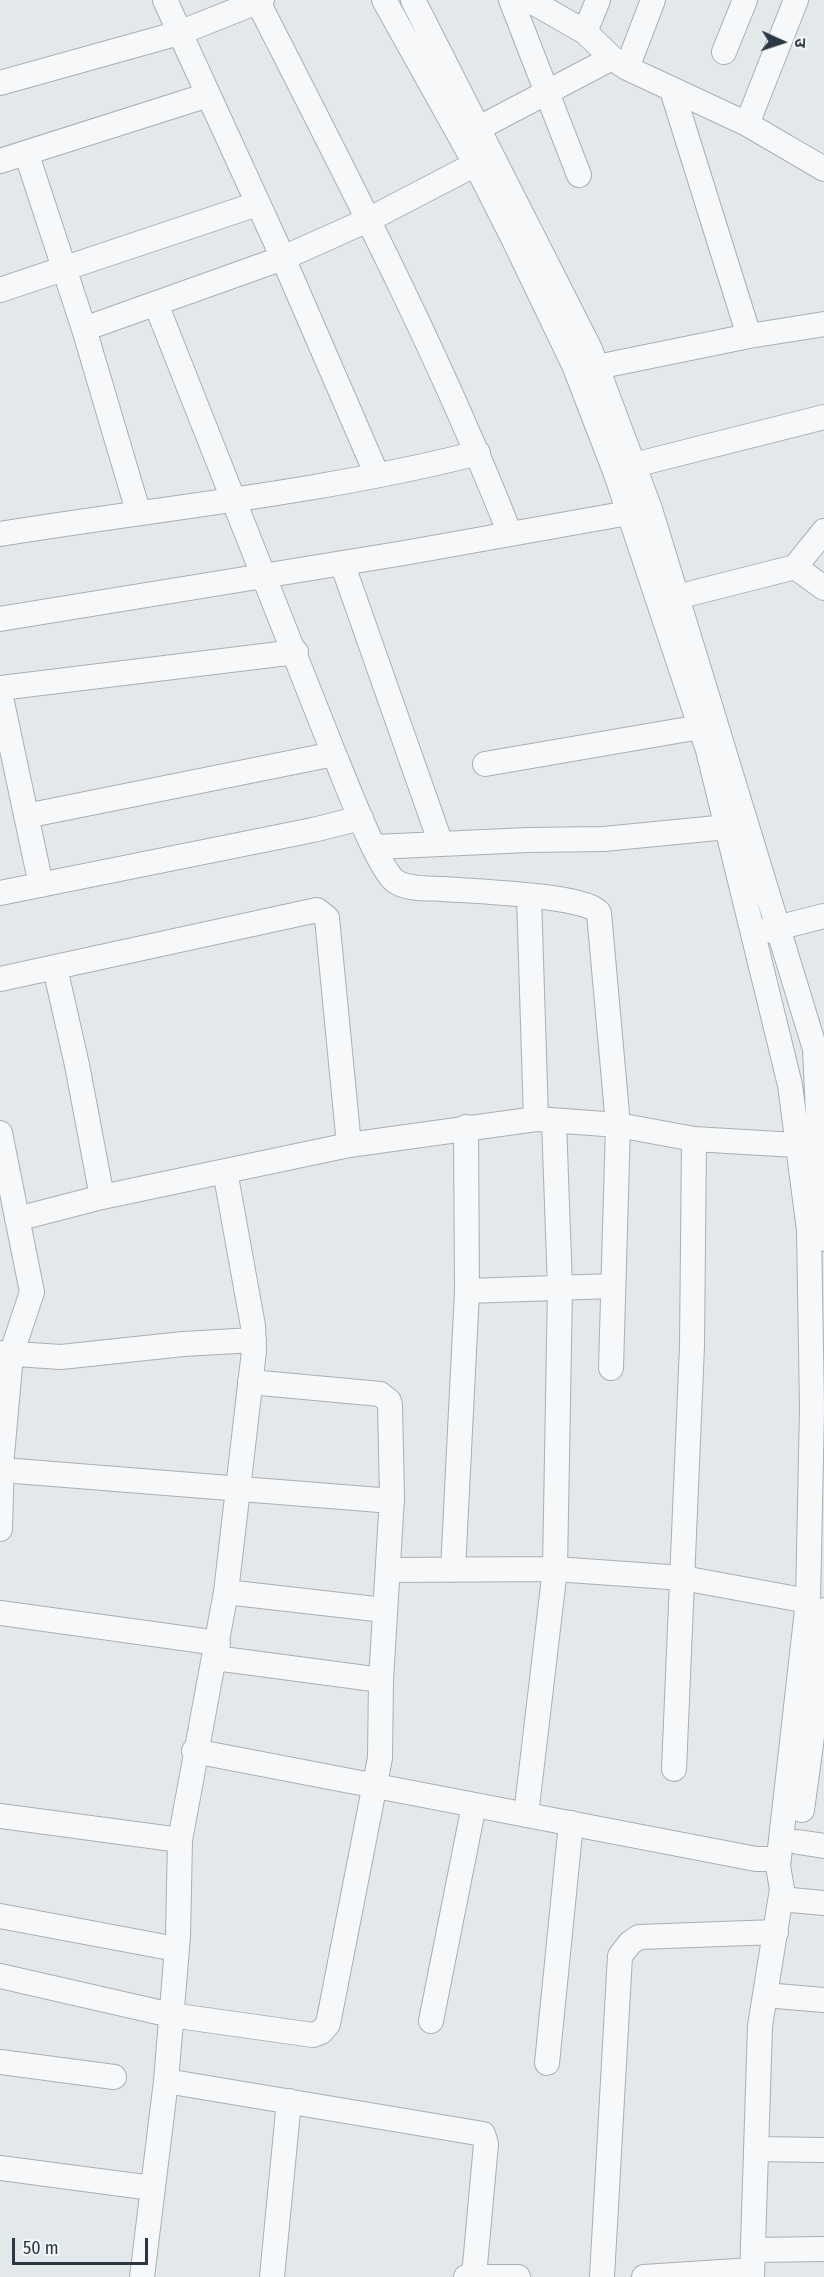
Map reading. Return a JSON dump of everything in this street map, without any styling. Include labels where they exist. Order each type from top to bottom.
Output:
[{"type":"street","points":[[165,0],[283,258],[377,475]]},
{"type":"street","points":[[384,0],[484,160],[590,349],[634,465],[639,511],[727,827],[790,1085],[809,1145],[824,1241]]},
{"type":"street","points":[[413,0],[479,128],[484,160],[677,597],[779,928],[820,1052],[809,1145],[809,1230],[818,1408],[816,1707],[798,1842],[792,1870],[782,1894],[760,2026],[752,2266]]},
{"type":"street","points":[[511,0],[579,175]]},
{"type":"street","points":[[529,0],[585,32],[619,63],[747,124],[824,169]]},
{"type":"street","points":[[585,32],[598,0]]},
{"type":"street","points":[[479,128],[547,92],[619,63],[653,0]]},
{"type":"street","points":[[724,52],[745,0]]},
{"type":"street","points":[[747,124],[796,0]]},
{"type":"street","points":[[0,83],[179,33],[260,1],[368,220],[478,453],[510,534]]},
{"type":"street","points":[[672,90],[749,336]]},
{"type":"street","points":[[0,161],[27,155],[208,95]]},
{"type":"street","points":[[27,155],[84,329],[138,511]]},
{"type":"street","points":[[84,329],[283,258],[368,220],[484,160]]},
{"type":"street","points":[[0,290],[257,204]]},
{"type":"street","points":[[156,304],[296,652],[334,754],[361,818],[391,876],[407,886],[530,896],[585,904],[599,913],[618,1125],[610,1368]]},
{"type":"street","points":[[597,368],[749,336],[824,324]]},
{"type":"street","points":[[634,465],[824,417]]},
{"type":"street","points":[[0,534],[138,511],[236,501],[377,475],[478,453]]},
{"type":"street","points":[[0,619],[639,511]]},
{"type":"street","points":[[677,597],[795,567],[824,531]]},
{"type":"street","points":[[342,563],[441,844]]},
{"type":"street","points":[[795,567],[824,588]]},
{"type":"street","points":[[0,688],[296,652]]},
{"type":"street","points":[[0,693],[40,885]]},
{"type":"street","points":[[484,764],[700,727]]},
{"type":"street","points":[[26,816],[334,754]]},
{"type":"street","points":[[0,892],[313,831],[361,818]]},
{"type":"street","points":[[375,847],[604,839],[727,827]]},
{"type":"street","points":[[526,1815],[555,1569],[560,1288],[545,1120],[530,896]]},
{"type":"street","points":[[0,979],[316,910],[323,913],[327,918],[350,1145]]},
{"type":"street","points":[[753,933],[824,916]]},
{"type":"street","points":[[55,968],[77,1065],[102,1197]]},
{"type":"street","points":[[779,1040],[820,1052]]},
{"type":"street","points":[[17,1219],[102,1197],[350,1145],[466,1127],[545,1120],[618,1125],[694,1139],[809,1145]]},
{"type":"street","points":[[453,1570],[467,1291],[466,1127]]},
{"type":"street","points":[[0,1133],[33,1292],[6,1354],[0,1529]]},
{"type":"street","points":[[674,1769],[692,1346],[694,1139]]},
{"type":"street","points":[[142,2277],[166,2081],[176,1949],[180,1840],[194,1751],[216,1651],[226,1592],[254,1340],[225,1171]]},
{"type":"street","points":[[467,1291],[613,1286]]},
{"type":"street","points":[[6,1354],[61,1357],[183,1344],[254,1340]]},
{"type":"street","points":[[0,1976],[171,2015],[313,2035],[321,2032],[328,2024],[377,1785],[380,1758],[384,1611],[389,1570],[392,1501],[390,1405],[384,1397],[250,1382]]},
{"type":"street","points":[[1,1460],[238,1490],[392,1501]]},
{"type":"street","points":[[389,1570],[555,1569],[683,1578],[817,1617]]},
{"type":"street","points":[[226,1592],[384,1611]]},
{"type":"street","points":[[0,1613],[381,1680]]},
{"type":"street","points":[[782,1894],[779,1859],[817,1617]]},
{"type":"street","points":[[194,1751],[756,1859],[779,1859]]},
{"type":"street","points":[[431,2021],[474,1804]]},
{"type":"street","points":[[0,1816],[180,1840]]},
{"type":"street","points":[[547,2063],[571,1823]]},
{"type":"street","points":[[798,1842],[824,1846]]},
{"type":"street","points":[[782,1894],[824,1903]]},
{"type":"street","points":[[0,1916],[176,1949]]},
{"type":"street","points":[[602,2277],[620,1956],[630,1943],[639,1937],[776,1932]]},
{"type":"street","points":[[765,1995],[824,2000]]},
{"type":"street","points":[[0,2062],[114,2077]]},
{"type":"street","points":[[166,2081],[483,2134],[486,2144],[470,2276],[518,2277]]},
{"type":"street","points":[[272,2277],[289,2101]]},
{"type":"street","points":[[756,2149],[824,2150]]},
{"type":"street","points":[[0,2168],[152,2188]]},
{"type":"street","points":[[644,2277],[752,2266],[824,2249]]}]
